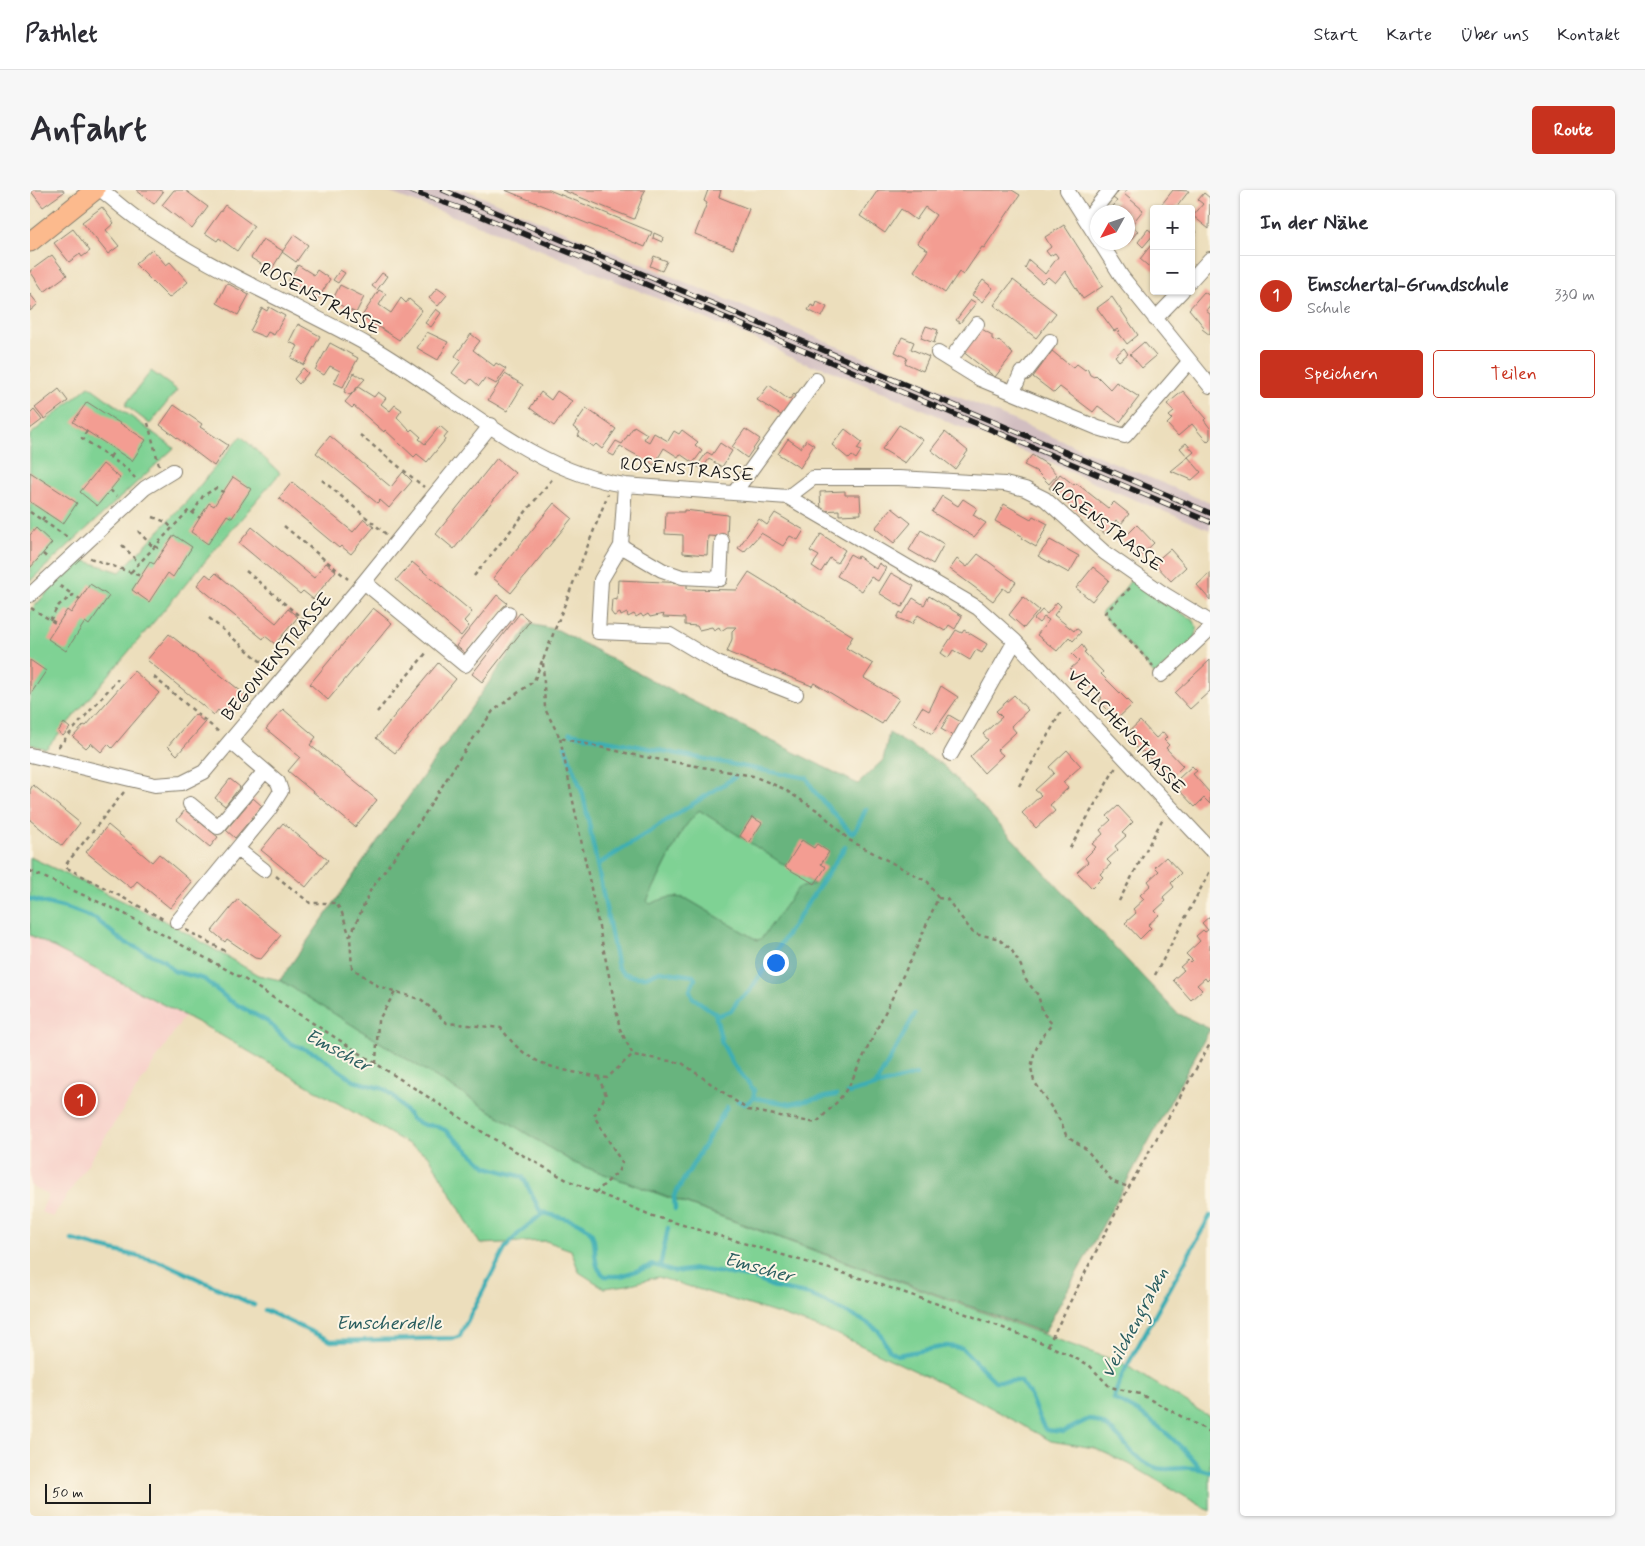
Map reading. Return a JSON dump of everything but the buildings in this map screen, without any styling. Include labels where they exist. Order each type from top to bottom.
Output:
[{"type":"main road","points":[[30,242],[95,190]]},
{"type":"street","name":"ROSENSTRASSE","points":[[101,190],[140,220],[181,246],[369,346],[524,447],[562,466],[619,484],[788,497],[813,478],[899,478],[1004,484],[1025,489],[1045,499],[1105,553],[1210,622]]},
{"type":"street","points":[[1067,190],[1090,226]]},
{"type":"street","points":[[1086,220],[1110,190]]},
{"type":"street","points":[[1105,250],[1120,274],[1154,319],[1210,386]]},
{"type":"street","points":[[1195,276],[1210,260]]},
{"type":"street","points":[[1154,319],[1178,295]]},
{"type":"street","points":[[977,324],[944,356],[980,379],[1098,428],[1125,436],[1189,362]]},
{"type":"street","points":[[1013,392],[1021,373],[1025,373],[1050,341]]},
{"type":"street","points":[[734,493],[816,380]]},
{"type":"street","name":"BEGONIENSTRASSE","points":[[30,755],[155,785],[182,783],[204,772],[362,585],[491,426]]},
{"type":"street","points":[[30,595],[145,488],[168,475]]},
{"type":"street","points":[[619,484],[621,546],[600,580],[598,632],[670,635],[717,663],[796,694]]},
{"type":"street","name":"VEILCHENSTRASSE","points":[[788,497],[978,608],[1015,641],[1210,849]]},
{"type":"street","points":[[621,546],[662,570],[682,576],[720,579],[722,541]]},
{"type":"street","points":[[362,585],[465,665],[508,613]]},
{"type":"street","points":[[1161,675],[1210,629]]},
{"type":"street","points":[[950,754],[1015,641]]},
{"type":"street","points":[[177,925],[278,798],[281,790],[278,782],[231,742]]},
{"type":"street","points":[[190,804],[218,827],[265,771]]},
{"type":"street","points":[[237,849],[264,870]]},
{"type":"path","points":[[148,423],[168,475]]},
{"type":"path","points":[[87,431],[82,438],[127,469],[145,488]]},
{"type":"path","points":[[360,435],[434,496]]},
{"type":"path","points":[[110,457],[115,450]]},
{"type":"path","points":[[474,576],[562,466]]},
{"type":"path","points":[[322,480],[397,542]]},
{"type":"path","points":[[350,937],[370,891],[421,820],[461,756],[493,711],[534,681],[619,484]]},
{"type":"path","points":[[193,513],[203,496],[216,488],[223,492]]},
{"type":"path","points":[[131,572],[189,510],[200,518]]},
{"type":"path","points":[[30,512],[78,550],[141,576]]},
{"type":"path","points":[[42,520],[46,513]]},
{"type":"path","points":[[153,516],[166,522],[172,528]]},
{"type":"path","points":[[284,526],[362,585]]},
{"type":"path","points":[[138,531],[154,547],[163,551]]},
{"type":"path","points":[[122,545],[139,563]]},
{"type":"path","points":[[246,571],[321,633]]},
{"type":"path","points":[[1138,576],[1105,613],[1161,675]]},
{"type":"path","points":[[50,620],[59,606],[73,595],[80,599]]},
{"type":"path","points":[[30,607],[57,624]]},
{"type":"path","points":[[209,618],[282,680]]},
{"type":"path","points":[[377,712],[436,641]]},
{"type":"path","points":[[543,660],[545,709],[560,738],[620,1029],[633,1054]]},
{"type":"path","points":[[154,677],[231,742]]},
{"type":"path","points":[[48,759],[118,679]]},
{"type":"path","points":[[1019,786],[1068,698]]},
{"type":"path","points":[[560,738],[639,756],[753,776],[782,788],[820,812],[849,840],[928,882],[938,898]]},
{"type":"path","points":[[1070,848],[1123,755]]},
{"type":"path","points":[[128,787],[68,863],[67,868],[225,951]]},
{"type":"path","points":[[1119,901],[1170,805]]},
{"type":"path","points":[[264,870],[269,870],[310,903],[336,903],[342,913],[350,937],[352,968],[378,986],[422,1000],[448,1023],[500,1028],[522,1052],[542,1063],[607,1078],[633,1054]]},
{"type":"path","points":[[30,871],[123,913],[244,979],[525,1158],[595,1193],[653,1216],[873,1282],[961,1312],[1048,1345],[1089,1365],[1110,1387],[1140,1394],[1162,1404],[1210,1432]]},
{"type":"path","points":[[1155,975],[1210,871]]},
{"type":"path","points":[[633,1054],[682,1063],[748,1110],[816,1123],[838,1101],[849,1086],[916,949],[938,898]]},
{"type":"path","points":[[938,898],[947,899],[974,934],[997,938],[1011,949],[1021,966],[1025,980],[1038,994],[1043,1013],[1052,1024],[1041,1038],[1034,1054],[1031,1068],[1034,1081],[1061,1122],[1066,1135],[1086,1149],[1113,1182],[1129,1187]]},
{"type":"path","points":[[376,1064],[378,1022],[395,992]]},
{"type":"path","points":[[1048,1345],[1129,1187],[1210,1044]]},
{"type":"path","points":[[595,1193],[618,1172],[622,1163],[594,1116],[606,1095],[598,1076]]},
{"type":"shaded area","points":[[382,190],[466,190],[1210,503],[1210,530],[1094,483],[1048,461],[950,423],[932,413],[822,367],[812,366],[783,354],[776,348],[510,237]]},
{"type":"shaded area","points":[[30,935],[185,1015],[53,1217],[41,1212],[48,1195],[30,1185]]},
{"type":"green space","points":[[151,371],[177,390],[150,424],[125,405]]},
{"type":"green space","points":[[89,386],[174,448],[30,581],[30,435]]},
{"type":"green space","points":[[241,436],[280,473],[46,749],[30,744],[30,611],[79,559],[120,572],[187,501]]},
{"type":"green space","points":[[1131,580],[1194,621],[1197,628],[1194,639],[1155,675],[1101,613],[1119,596]]},
{"type":"green space","points":[[530,624],[558,630],[674,692],[858,784],[883,760],[889,733],[943,765],[1177,1013],[1210,1029],[1044,1333],[574,1163],[280,980]],"holes":[[[699,810],[814,884],[798,888],[761,939],[757,940],[687,899],[668,898],[650,904],[647,901],[683,829]]]},
{"type":"green space","points":[[699,810],[815,884],[761,940],[757,940],[687,899],[668,898],[650,905],[647,901],[683,829]]},
{"type":"green space","points":[[30,857],[171,924],[258,975],[280,980],[574,1163],[1124,1364],[1210,1417],[1210,1511],[1129,1464],[1094,1448],[1051,1441],[979,1401],[839,1335],[779,1314],[658,1277],[627,1285],[604,1288],[579,1272],[571,1250],[546,1241],[480,1244],[429,1156],[210,1029],[30,935]]},
{"type":"waterway","points":[[570,733],[782,774]]},
{"type":"waterway","points":[[565,746],[583,794],[618,968],[623,973],[636,977],[646,977],[660,971],[693,976],[695,979],[690,990],[692,997],[715,1013],[722,1043],[733,1064],[754,1090],[754,1098],[745,1104],[738,1101]]},
{"type":"waterway","points":[[786,774],[807,778],[814,791],[851,833],[856,830],[866,809]]},
{"type":"waterway","points":[[597,865],[735,777]]},
{"type":"waterway","points":[[716,1016],[731,1011],[738,1000],[749,992],[845,847]]},
{"type":"waterway","name":"Emscher","points":[[30,899],[70,909],[96,919],[122,941],[163,960],[174,971],[204,979],[229,1000],[268,1022],[290,1043],[319,1055],[354,1081],[384,1089],[393,1096],[413,1120],[445,1130],[487,1167],[523,1177],[540,1211],[572,1220],[588,1229],[594,1240],[597,1265],[605,1276],[621,1276],[654,1265],[674,1272],[696,1269],[751,1277],[776,1288],[810,1295],[862,1320],[878,1330],[890,1351],[897,1355],[947,1346],[962,1348],[995,1381],[1019,1381],[1028,1392],[1046,1430],[1063,1432],[1089,1419],[1110,1429],[1138,1458],[1157,1468],[1195,1468],[1210,1472]]},
{"type":"waterway","points":[[876,1084],[915,1014]]},
{"type":"waterway","points":[[848,1093],[916,1075]]},
{"type":"waterway","points":[[754,1098],[790,1104],[836,1095]]},
{"type":"waterway","points":[[675,1209],[674,1196],[727,1107]]},
{"type":"waterway","name":"Emscherdelle","points":[[265,1310],[331,1341],[455,1338],[460,1336],[506,1247],[519,1233],[543,1213]]},
{"type":"waterway","name":"Veilchengraben","points":[[1200,1468],[1161,1428],[1138,1412],[1113,1399],[1123,1373],[1210,1216]]},
{"type":"waterway","points":[[660,1267],[668,1228]]},
{"type":"waterway","name":"Emscherdelle","points":[[72,1240],[164,1263],[254,1305]]},
{"type":"railway","points":[[408,190],[471,212],[624,275],[1210,522]]},
{"type":"railway","points":[[443,190],[1210,513]]},
{"type":"place","name":"Emschertal-Grundschule","points":[[80,1100]]}]
